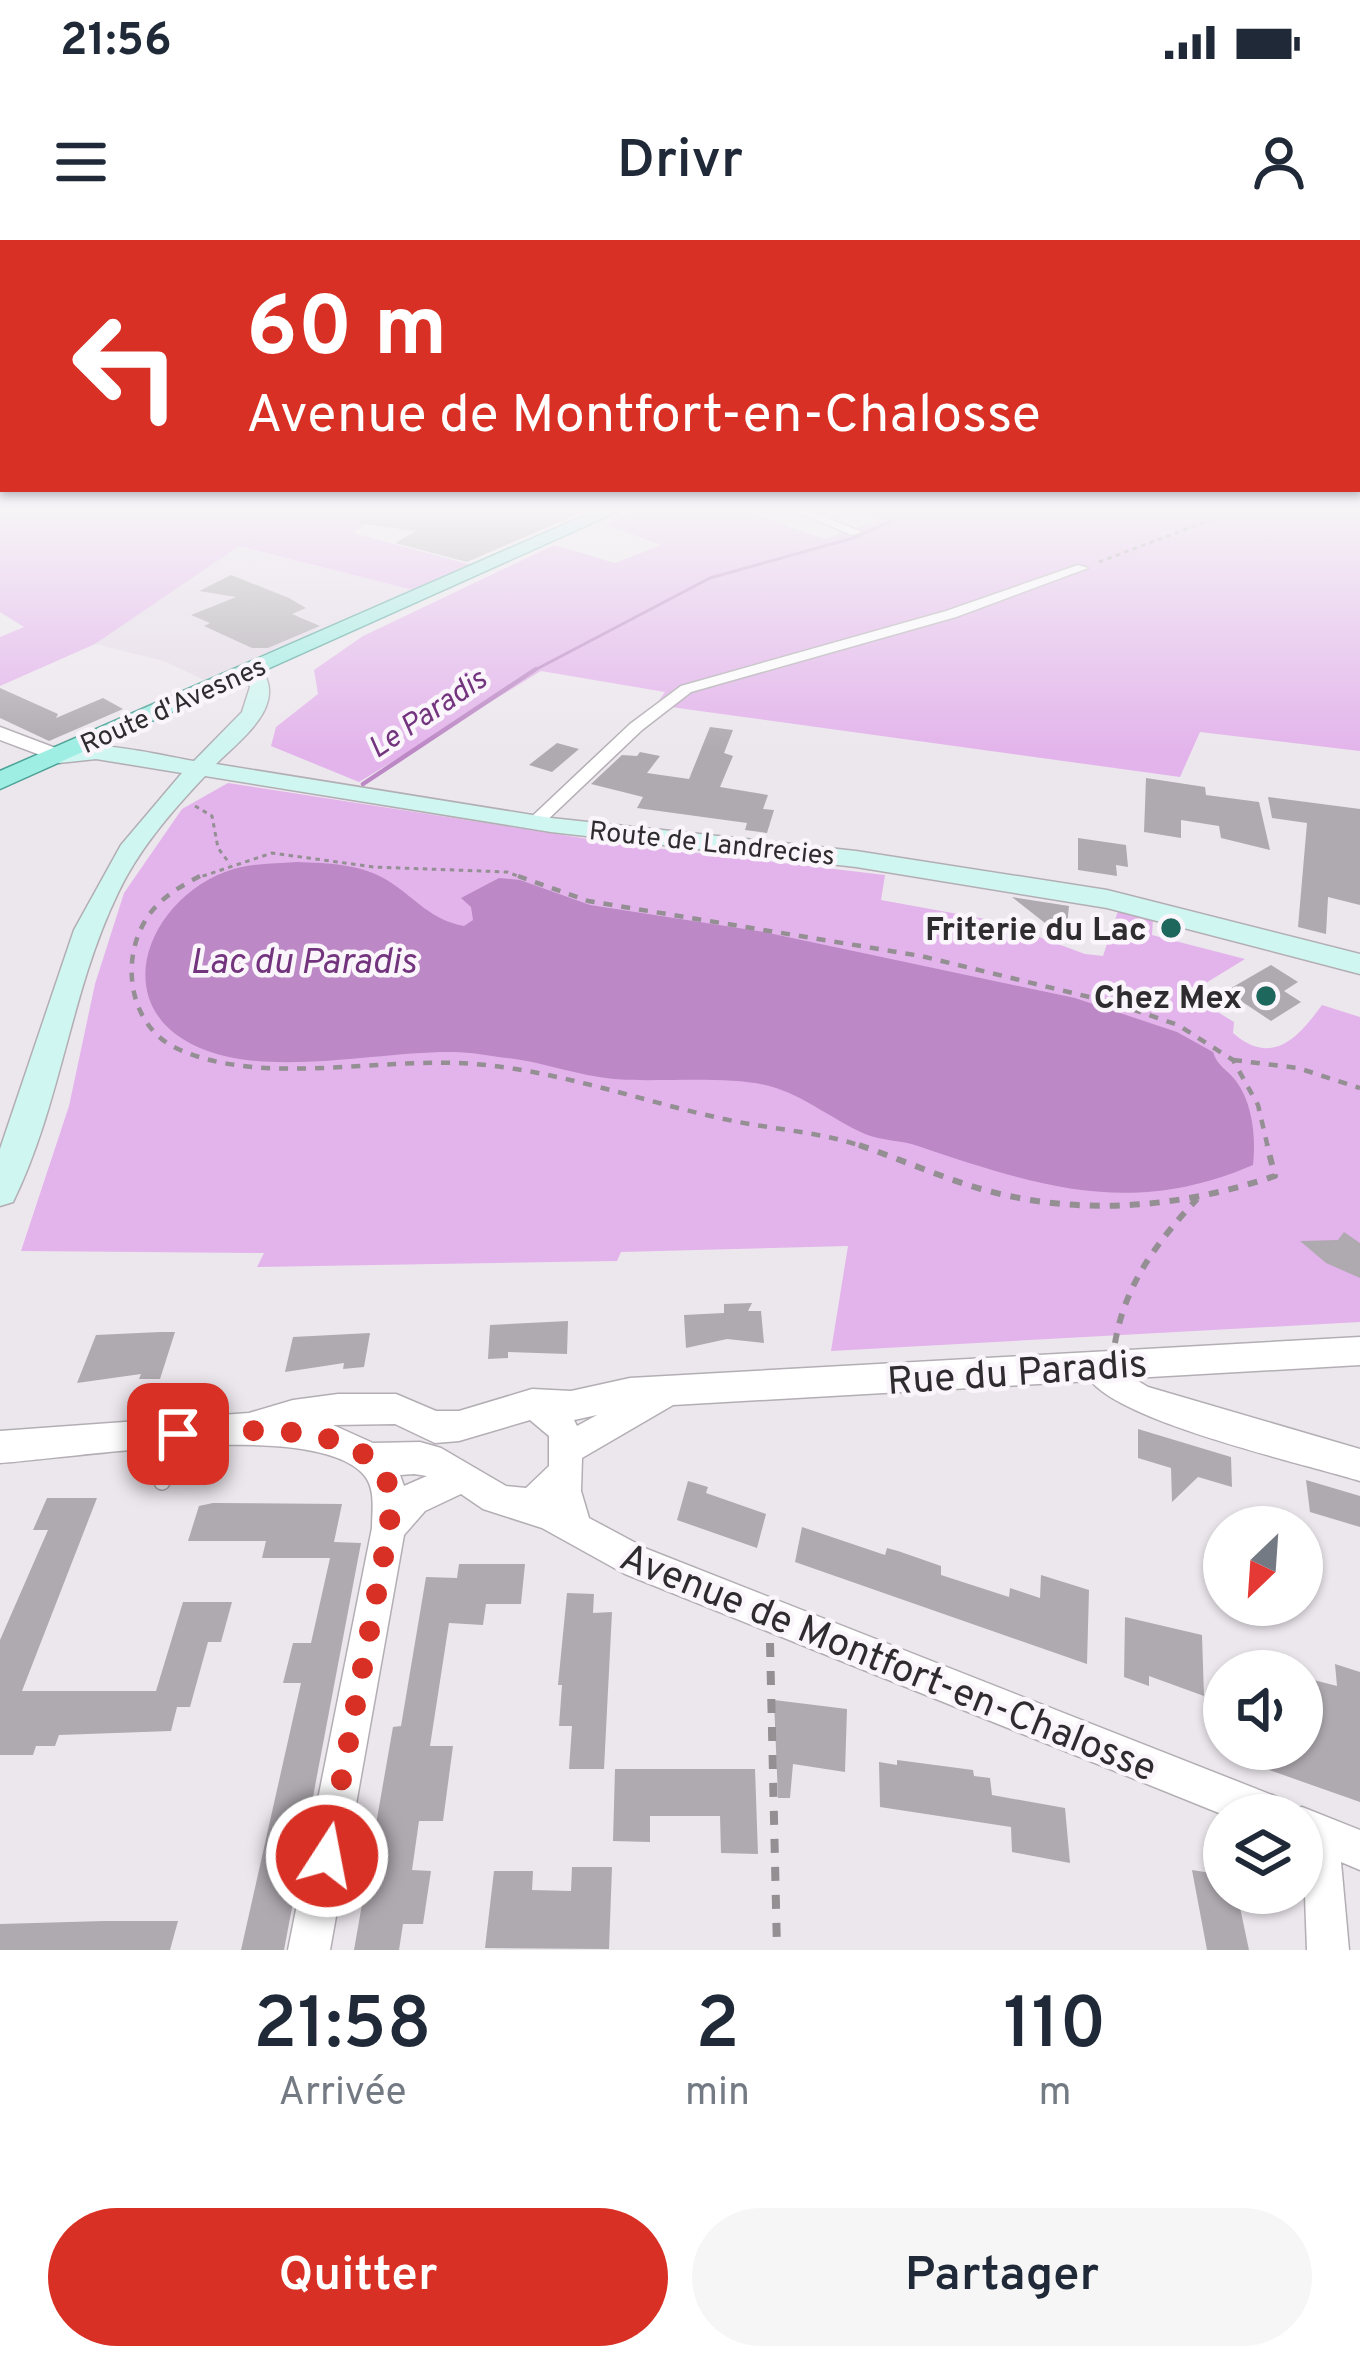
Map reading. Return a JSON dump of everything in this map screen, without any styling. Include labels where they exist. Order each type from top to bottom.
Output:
[{"type":"main road","name":"Route d'Avesnes","points":[[0,781],[428,592]]},
{"type":"main road","points":[[252,670],[261,686],[245,746],[254,760],[327,790]]},
{"type":"main road","points":[[0,1191],[86,933],[123,860],[178,791],[250,716]]},
{"type":"main road","name":"Route de Landrecies","points":[[59,756],[96,752],[535,822],[856,859],[1107,899],[1360,964]]},
{"type":"street","points":[[535,822],[645,719],[686,689],[1014,592]]},
{"type":"street","points":[[0,733],[59,756]]},
{"type":"street","name":"Rue du Paradis","points":[[369,1412],[395,1409],[435,1427],[483,1420],[532,1404],[572,1406],[630,1393],[1098,1356],[1360,1351]]},
{"type":"street","points":[[1098,1356],[1112,1383],[1142,1400],[1360,1465]]},
{"type":"street","name":"Rue du Paradis","points":[[518,1506],[553,1490],[567,1459],[674,1391]]},
{"type":"street","points":[[532,1404],[556,1416],[567,1459],[568,1504],[577,1529]]},
{"type":"street","points":[[249,1429],[293,1415],[369,1412]]},
{"type":"street","points":[[309,1950],[389,1528],[388,1484],[361,1454],[352,1428],[369,1412]]},
{"type":"street","points":[[0,1447],[249,1429],[313,1436],[361,1454]]},
{"type":"street","name":"Avenue de Montfort-en-Chalosse","points":[[361,1454],[437,1460],[500,1504],[547,1513],[637,1562],[1219,1794]]},
{"type":"street","points":[[389,1528],[413,1499],[464,1476]]},
{"type":"street","points":[[1323,1836],[1360,1850]]},
{"type":"street","points":[[1323,1914],[1328,1950]]},
{"type":"lane","points":[[162,1482],[178,1434]]},
{"type":"path","points":[[178,791],[191,794],[188,804],[212,816],[218,848],[230,864]]},
{"type":"path","points":[[272,854],[374,867],[507,872],[588,901],[758,926],[1033,980],[1178,1025],[1233,1060],[1258,1105],[1275,1176],[1229,1194],[1149,1207],[1093,1207],[986,1191],[832,1136],[744,1124],[480,1064],[240,1064],[180,1051],[153,1037],[129,988],[138,944],[154,908],[230,864],[272,854]]},
{"type":"path","points":[[1233,1060],[1307,1068],[1360,1088]]},
{"type":"path","points":[[1098,1356],[1115,1346],[1129,1295],[1155,1244],[1196,1199]]},
{"type":"path","points":[[770,1613],[777,1950]]},
{"type":"shaded area","points":[[0,592],[172,592],[95,644],[0,686],[0,637],[24,627],[0,612]]},
{"type":"shaded area","points":[[171,592],[415,592],[204,680],[164,661],[95,644]]},
{"type":"shaded area","points":[[456,592],[1360,592],[1360,751],[1200,732],[1180,777],[656,705],[665,692],[541,671],[359,782],[271,746],[276,727],[318,694],[314,670],[363,636]]},
{"type":"shaded area","points":[[228,783],[621,844],[885,875],[881,900],[996,921],[1085,954],[1103,956],[1118,911],[1153,918],[1152,935],[1245,959],[1188,994],[1234,1022],[1233,1033],[1247,1043],[1260,1048],[1283,1044],[1322,1005],[1360,1017],[1360,1322],[831,1351],[848,1246],[621,1252],[617,1261],[257,1267],[264,1253],[21,1251],[69,1106],[95,984],[124,893],[182,809]]},
{"type":"water","name":"Lac du Paradis","points":[[297,862],[369,871],[433,914],[464,926],[473,920],[471,907],[461,898],[499,878],[520,880],[590,905],[764,932],[1075,998],[1177,1032],[1213,1052],[1236,1081],[1250,1111],[1253,1165],[1166,1190],[1084,1190],[1044,1184],[871,1136],[799,1098],[759,1084],[614,1079],[460,1052],[258,1061],[200,1048],[171,1030],[153,1008],[146,983],[148,956],[158,930],[175,907],[197,887],[225,872]]},
{"type":"building","points":[[204,592],[273,592],[306,608],[292,614],[320,626],[268,648],[252,648],[191,615],[236,597]]},
{"type":"building","points":[[0,688],[58,714],[56,718],[103,698],[123,709],[49,741],[0,718]]},
{"type":"building","points":[[710,727],[733,730],[724,753],[733,756],[720,787],[768,795],[763,809],[774,810],[767,833],[745,830],[747,823],[637,808],[643,797],[591,784],[622,755],[640,752],[660,756],[647,773],[689,779]]},
{"type":"building","points":[[557,743],[579,749],[552,772],[529,765]]},
{"type":"building","points":[[1146,778],[1205,787],[1206,795],[1259,802],[1270,850],[1221,838],[1219,826],[1181,820],[1181,838],[1144,832]]},
{"type":"building","points":[[1268,797],[1360,809],[1360,905],[1328,897],[1326,934],[1298,927],[1307,823],[1272,818]]},
{"type":"building","points":[[1078,838],[1126,845],[1128,867],[1116,865],[1117,876],[1078,870]]},
{"type":"building","points":[[1012,897],[1069,906],[1066,935],[1050,932],[1050,927]]},
{"type":"building","points":[[1271,965],[1298,982],[1284,991],[1301,1002],[1271,1021],[1226,991]]},
{"type":"building","points":[[1344,1232],[1360,1243],[1360,1278],[1326,1263],[1300,1241],[1338,1240]]},
{"type":"building","points":[[752,1303],[748,1311],[761,1311],[764,1343],[727,1339],[686,1348],[684,1315],[724,1313],[724,1304]]},
{"type":"building","points":[[568,1321],[567,1354],[508,1352],[508,1358],[488,1359],[490,1325]]},
{"type":"building","points":[[175,1332],[160,1379],[139,1379],[141,1374],[77,1383],[96,1335]]},
{"type":"building","points":[[370,1333],[364,1367],[343,1369],[344,1363],[285,1372],[293,1337]]},
{"type":"building","points":[[1138,1429],[1231,1457],[1232,1487],[1198,1477],[1172,1502],[1171,1468],[1138,1458]]},
{"type":"building","points":[[1306,1480],[1360,1496],[1360,1527],[1323,1516],[1323,1506],[1309,1506]]},
{"type":"building","points":[[688,1481],[708,1487],[706,1493],[766,1514],[757,1548],[677,1520]]},
{"type":"building","points":[[47,1498],[97,1498],[22,1691],[156,1691],[183,1602],[232,1602],[221,1642],[208,1642],[190,1707],[177,1707],[171,1731],[59,1735],[55,1746],[36,1746],[33,1755],[0,1755],[0,1640],[48,1530],[33,1530]]},
{"type":"building","points":[[342,1504],[334,1542],[361,1543],[284,1950],[241,1950],[301,1683],[283,1683],[293,1643],[311,1643],[330,1558],[262,1558],[266,1541],[188,1541],[199,1506]]},
{"type":"building","points":[[802,1527],[885,1555],[887,1548],[898,1551],[941,1566],[941,1575],[1009,1597],[1010,1588],[1040,1598],[1041,1575],[1089,1590],[1087,1664],[795,1562]]},
{"type":"building","points":[[459,1564],[525,1564],[521,1604],[486,1604],[483,1625],[449,1623],[430,1746],[453,1746],[443,1821],[419,1821],[412,1870],[431,1871],[423,1924],[403,1924],[399,1950],[354,1950],[393,1727],[401,1726],[426,1577],[457,1578]]},
{"type":"building","points":[[567,1593],[594,1594],[593,1613],[612,1612],[604,1769],[569,1769],[572,1726],[559,1726]]},
{"type":"building","points":[[1125,1617],[1202,1635],[1203,1696],[1149,1676],[1149,1686],[1124,1677]]},
{"type":"building","points":[[1335,1664],[1360,1672],[1360,1802],[1269,1770],[1323,1770],[1323,1682],[1337,1686]]},
{"type":"building","points":[[774,1700],[847,1709],[845,1772],[793,1764],[790,1798],[778,1798]]},
{"type":"building","points":[[897,1760],[973,1770],[974,1776],[990,1778],[992,1795],[1065,1808],[1070,1863],[1012,1852],[1011,1827],[880,1807],[879,1762],[897,1765]]},
{"type":"building","points":[[615,1769],[755,1769],[758,1854],[721,1853],[720,1816],[650,1816],[650,1842],[613,1841]]},
{"type":"building","points":[[572,1867],[612,1867],[609,1949],[485,1948],[494,1871],[533,1871],[532,1890],[571,1891]]},
{"type":"building","points":[[1192,1870],[1203,1872],[1203,1914],[1241,1914],[1249,1950],[1207,1950]]},
{"type":"building","points":[[178,1921],[170,1950],[0,1950],[0,1924]]},
{"type":"waterway","name":"Le Paradis","points":[[533,671],[684,592]]},
{"type":"waterway","name":"Le Paradis","points":[[363,784],[533,671]]},
{"type":"place","name":"Friterie du Lac","points":[[1171,928]]},
{"type":"place","name":"Chez Mex","points":[[1266,996]]},
{"type":"route","points":[[178,1434],[249,1429],[313,1436],[372,1459],[388,1484],[389,1528],[327,1856]]}]
